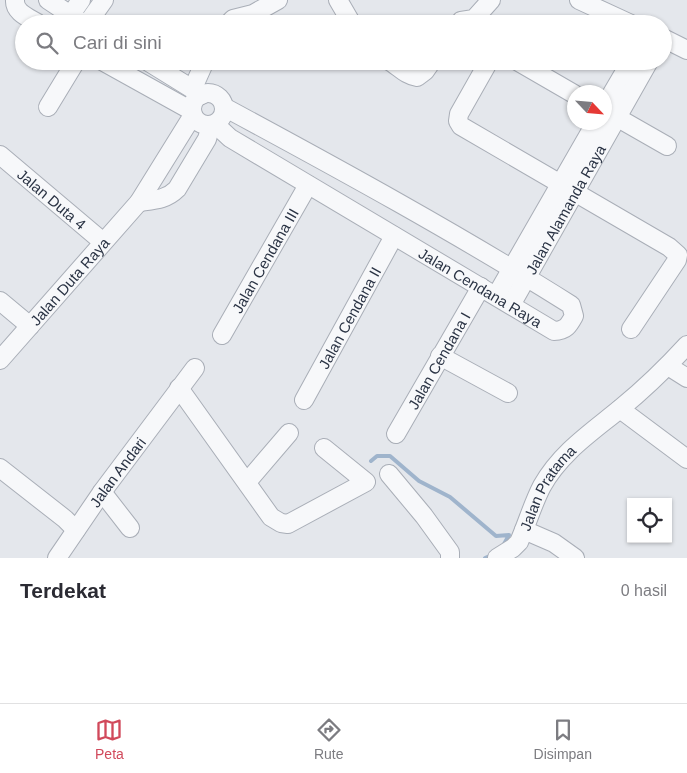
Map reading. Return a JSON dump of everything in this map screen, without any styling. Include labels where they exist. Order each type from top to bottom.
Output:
[{"type":"street","points":[[15,0],[14,5],[25,15]]},
{"type":"street","points":[[48,0],[67,15]]},
{"type":"street","points":[[78,15],[81,0]]},
{"type":"street","points":[[85,15],[104,0]]},
{"type":"street","points":[[250,15],[278,0]]},
{"type":"street","points":[[338,0],[347,15]]},
{"type":"street","points":[[478,15],[491,0]]},
{"type":"street","points":[[579,0],[612,15]]},
{"type":"street","points":[[672,42],[687,50]]},
{"type":"street","points":[[48,108],[71,70]]},
{"type":"street","points":[[118,70],[193,113],[200,123],[213,124]]},
{"type":"street","points":[[139,202],[163,199],[170,196],[177,189],[207,139],[213,124],[221,119],[224,107],[220,99],[214,94],[197,91],[162,70]]},
{"type":"street","points":[[193,113],[194,101],[203,70]]},
{"type":"street","points":[[404,70],[411,76],[417,77],[426,70]]},
{"type":"street","points":[[484,70],[459,114],[458,122],[461,126],[675,251],[678,255],[677,260],[631,329]]},
{"type":"street","points":[[533,70],[567,90]]},
{"type":"street","name":"Jalan Alamanda Raya","points":[[612,105],[627,70]]},
{"type":"street","name":"Jalan Alamanda Raya","points":[[612,108],[642,70]]},
{"type":"street","name":"Jalan Cendana Raya","points":[[213,124],[230,138],[554,331],[567,328],[574,316],[571,305],[511,268],[318,158],[224,107]]},
{"type":"street","name":"Jalan Duta Raya","points":[[0,360],[139,202],[193,113]]},
{"type":"street","points":[[612,114],[667,146]]},
{"type":"street","name":"Jalan Alamanda Raya","points":[[511,305],[527,278],[592,130]]},
{"type":"street","name":"Jalan Alamanda Raya","points":[[488,292],[511,268],[567,188],[599,130]]},
{"type":"street","name":"Jalan Duta 4","points":[[0,155],[110,234]]},
{"type":"street","name":"Jalan Cendana III","points":[[222,335],[308,185]]},
{"type":"street","name":"Jalan Cendana II","points":[[304,400],[394,236]]},
{"type":"street","name":"Jalan Cendana I","points":[[396,434],[440,356],[488,292]]},
{"type":"street","points":[[0,301],[30,326]]},
{"type":"street","name":"Jalan Pratama","points":[[497,558],[519,542],[543,485],[579,440],[620,409],[668,366],[687,345]]},
{"type":"street","points":[[440,356],[508,394]]},
{"type":"street","points":[[668,366],[687,378]]},
{"type":"street","name":"Jalan Andari","points":[[57,558],[102,492],[195,368]]},
{"type":"street","points":[[179,388],[271,517],[281,523],[288,524],[366,482],[324,448]]},
{"type":"street","points":[[620,409],[687,459]]},
{"type":"street","points":[[246,482],[289,433]]},
{"type":"street","points":[[0,468],[65,519],[76,530]]},
{"type":"street","points":[[389,474],[424,516],[450,552],[450,558]]},
{"type":"street","points":[[102,492],[130,528]]},
{"type":"street","points":[[524,530],[554,543],[575,558]]},
{"type":"waterway","points":[[371,461],[377,456],[390,456],[419,481],[450,497],[496,536],[509,535],[503,546]]},
{"type":"waterway","points":[[485,558],[492,555]]}]
